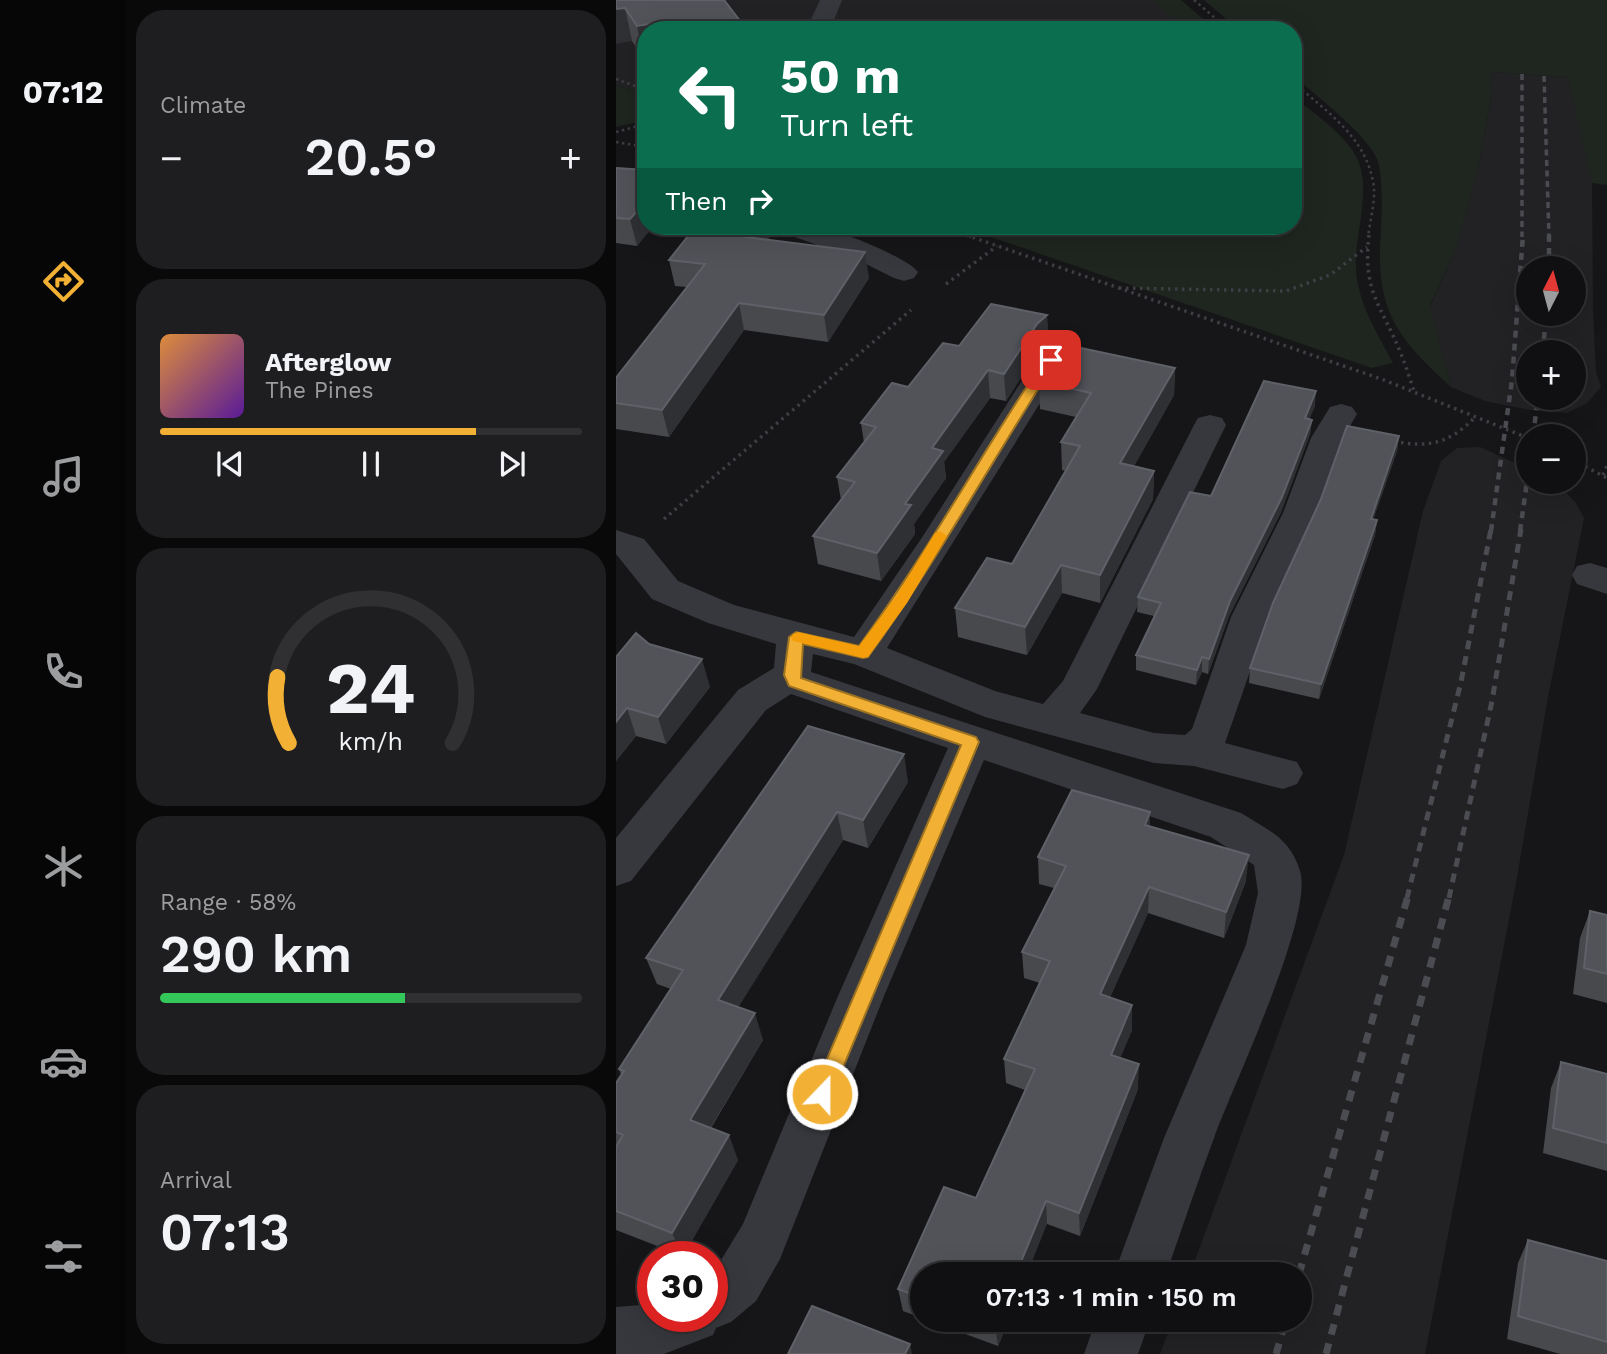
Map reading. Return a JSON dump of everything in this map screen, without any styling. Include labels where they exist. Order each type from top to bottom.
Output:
[{"type":"street","points":[[822,21],[831,0]]},
{"type":"street","points":[[816,235],[866,253],[904,272]]},
{"type":"street","points":[[863,653],[902,599],[1004,431],[1051,360]]},
{"type":"street","points":[[1194,751],[1209,737],[1250,617],[1300,513],[1328,438],[1341,414]]},
{"type":"street","points":[[1051,721],[1078,689],[1210,425]]},
{"type":"street","points":[[621,549],[665,590],[721,614],[794,656],[863,653],[985,703],[1154,748],[1194,751],[1283,773]]},
{"type":"street","points":[[794,656],[794,681],[1226,825],[1271,854],[1279,872],[1280,893],[1268,945],[1189,1138],[1144,1262]]},
{"type":"street","points":[[616,869],[752,700],[794,656]]},
{"type":"street","points":[[728,1290],[737,1283],[762,1241],[861,996],[971,742]]},
{"type":"street","points":[[616,1334],[651,1332]]},
{"type":"street","points":[[1111,1354],[1119,1332]]},
{"type":"path","points":[[1194,0],[1218,21]]},
{"type":"path","points":[[616,79],[637,87]]},
{"type":"path","points":[[1302,90],[1354,136],[1362,152],[1374,190],[1367,246],[1368,275],[1376,304],[1401,354],[1415,392]]},
{"type":"path","points":[[616,132],[637,126]]},
{"type":"path","points":[[616,142],[637,146]]},
{"type":"path","points":[[966,235],[1415,392],[1516,433]]},
{"type":"path","points":[[937,290],[997,246]]},
{"type":"path","points":[[1113,288],[1286,291],[1312,285],[1327,278],[1367,246]]},
{"type":"path","points":[[621,549],[919,304]]},
{"type":"path","points":[[1430,447],[1457,437],[1476,416]]},
{"type":"path","points":[[1586,467],[1605,477],[1607,466]]},
{"type":"shaded area","points":[[616,0],[1163,0],[1186,21],[637,21],[637,92],[616,85]]},
{"type":"shaded area","points":[[1153,0],[1181,0],[1206,21],[1177,21]]},
{"type":"shaded area","points":[[1204,0],[1607,0],[1607,185],[1592,183],[1568,77],[1491,72],[1492,93],[1478,169],[1457,246],[1430,306],[1451,387],[1415,352],[1392,318],[1381,280],[1382,213],[1377,159],[1363,138],[1302,84],[1302,21],[1228,21]]},
{"type":"shaded area","points":[[1491,72],[1568,77],[1592,183],[1593,311],[1596,371],[1601,387],[1586,404],[1586,340],[1516,340],[1516,407],[1485,401],[1451,387],[1430,307],[1457,246],[1478,169],[1492,93]]},
{"type":"shaded area","points":[[616,85],[637,92],[637,122],[616,127]]},
{"type":"shaded area","points":[[1302,103],[1340,136],[1353,151],[1359,164],[1363,193],[1356,254],[1357,281],[1369,317],[1393,363],[1372,368],[985,235],[1302,235]]},
{"type":"shaded area","points":[[1530,410],[1573,410],[1567,413]]},
{"type":"shaded area","points":[[1480,447],[1516,464],[1516,494],[1567,494],[1584,518],[1425,1354],[1160,1354],[1168,1332],[1312,1332],[1312,1262],[1194,1262],[1344,855],[1423,511],[1441,461],[1457,448]]},
{"type":"building","points":[[616,0],[724,0],[740,21],[637,21],[637,26],[625,8],[616,9]]},
{"type":"building","points":[[616,168],[637,169],[637,211],[630,219],[616,218]]},
{"type":"building","points":[[689,235],[747,235],[746,237],[865,252],[824,315],[739,303],[662,410],[616,403],[616,378],[705,264],[669,260]]},
{"type":"building","points":[[991,304],[1047,315],[1037,324],[1004,374],[988,370],[932,448],[943,451],[905,504],[911,505],[877,553],[813,536],[855,482],[837,477],[876,427],[861,423],[892,383],[908,387],[943,343],[959,346]]},
{"type":"building","points":[[1062,344],[1175,368],[1120,463],[1154,471],[1100,575],[1061,565],[1025,627],[955,608],[987,558],[1012,564],[1080,446],[1061,442],[1091,393],[1039,381]]},
{"type":"building","points":[[1264,381],[1316,391],[1305,418],[1312,420],[1282,497],[1230,601],[1209,659],[1202,657],[1197,670],[1136,655],[1161,603],[1138,597],[1190,492],[1211,496]]},
{"type":"building","points":[[1347,426],[1399,436],[1371,519],[1377,520],[1321,684],[1250,668],[1273,603],[1321,499]]},
{"type":"building","points":[[636,633],[649,644],[702,659],[658,717],[627,708],[616,722],[616,657]]},
{"type":"building","points":[[808,726],[904,754],[863,820],[837,812],[718,1000],[755,1013],[690,1120],[729,1135],[672,1233],[616,1211],[616,1147],[623,1135],[616,1132],[616,1083],[624,1071],[619,1069],[683,970],[646,958]]},
{"type":"building","points":[[1072,790],[1150,812],[1145,825],[1249,855],[1226,912],[1149,887],[1100,994],[1132,1005],[1111,1055],[1139,1064],[1079,1213],[1046,1201],[1021,1262],[910,1262],[944,1187],[976,1198],[1035,1069],[1004,1059],[1050,961],[1022,952],[1066,866],[1038,857]]},
{"type":"building","points":[[1590,911],[1607,915],[1607,974],[1584,968]]},
{"type":"building","points":[[1561,1062],[1607,1074],[1607,1143],[1553,1128]]},
{"type":"building","points":[[1528,1240],[1607,1261],[1607,1342],[1518,1316]]},
{"type":"building","points":[[910,1262],[910,1294],[898,1289]]},
{"type":"building","points":[[812,1306],[910,1344],[905,1354],[788,1354]]},
{"type":"railway","points":[[1522,74],[1522,237]]},
{"type":"railway","points":[[1544,76],[1549,237]]},
{"type":"railway","points":[[1491,531],[1512,380],[1523,235]]},
{"type":"railway","points":[[1549,237],[1549,256]]},
{"type":"railway","points":[[1544,340],[1545,326]]},
{"type":"railway","points":[[1535,424],[1536,410]]},
{"type":"railway","points":[[1520,531],[1525,494]]},
{"type":"railway","points":[[1407,898],[1461,682],[1491,529]]},
{"type":"railway","points":[[1449,898],[1492,701],[1521,529]]},
{"type":"railway","points":[[1302,1262],[1408,896]]},
{"type":"railway","points":[[1326,1354],[1449,896]]},
{"type":"railway","points":[[1276,1354],[1282,1332]]},
{"type":"slow traffic","points":[[798,638],[863,653],[902,599],[940,536]]},
{"type":"route","points":[[822,1094],[861,996],[971,742],[794,681],[792,675],[796,637],[863,653],[902,599],[1004,431],[1051,360]]}]
